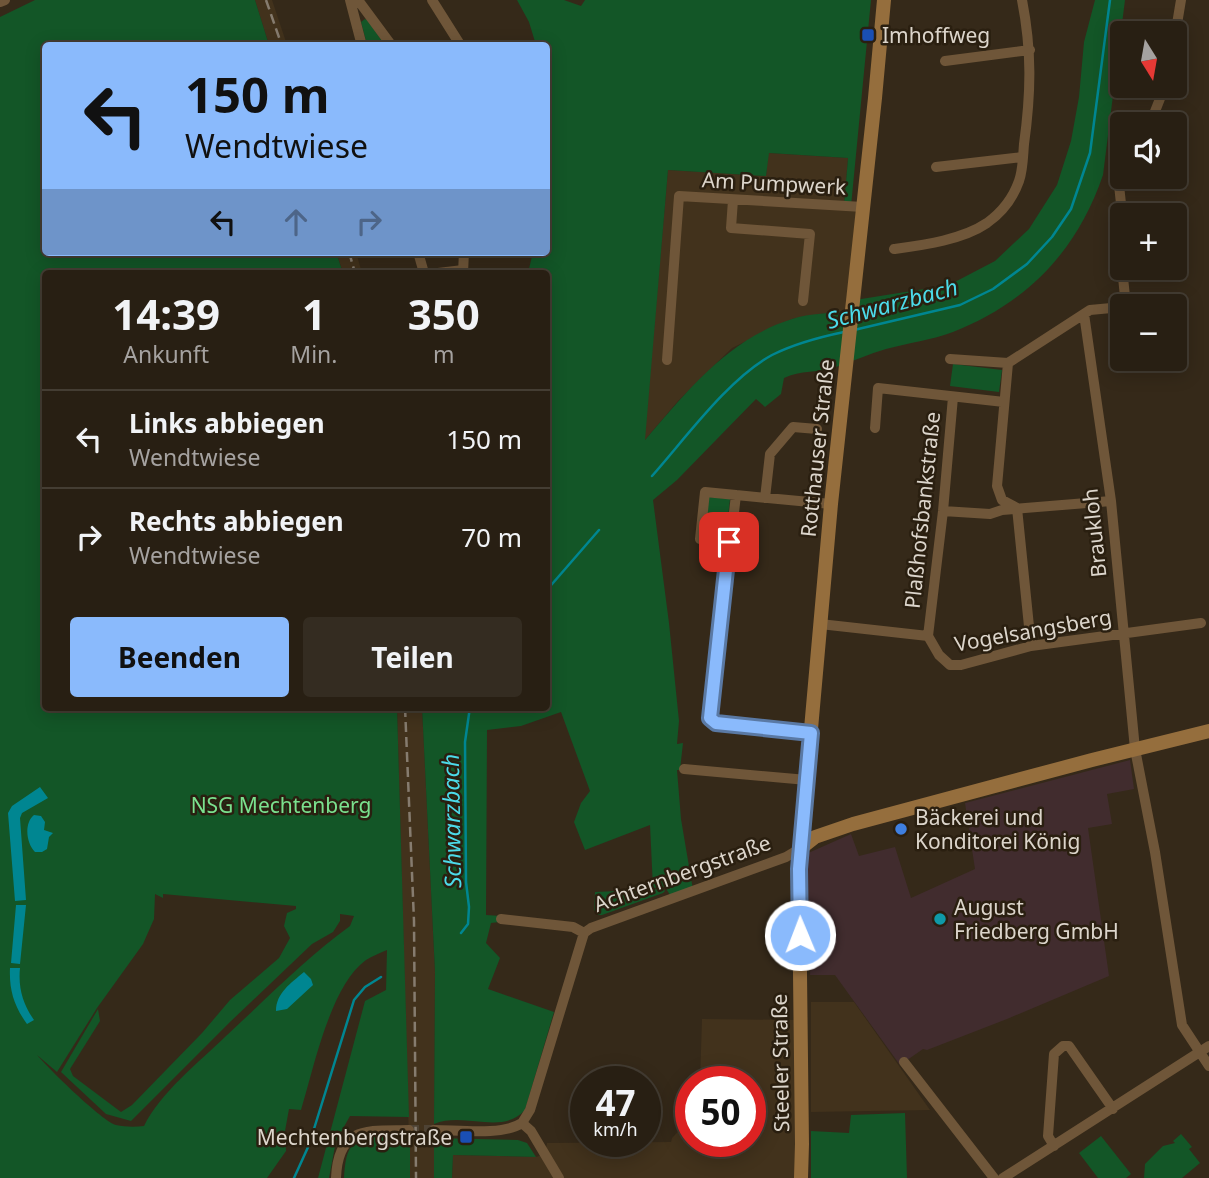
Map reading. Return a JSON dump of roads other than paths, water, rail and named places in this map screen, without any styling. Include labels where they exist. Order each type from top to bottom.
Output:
[{"type":"main road","name":"Rotthauser Straße","points":[[811,733],[831,504],[884,0]]},
{"type":"main road","name":"Achternbergstraße","points":[[801,848],[815,837],[853,824],[1135,748],[1209,731]]},
{"type":"main road","name":"Steeler Straße","points":[[801,1178],[801,848],[811,733]]},
{"type":"street","points":[[0,2],[5,0]]},
{"type":"street","points":[[350,0],[361,42]]},
{"type":"street","points":[[358,0],[389,42]]},
{"type":"street","points":[[432,0],[458,42]]},
{"type":"street","points":[[894,249],[976,229],[997,215],[1012,196],[1023,157],[1031,97],[1030,50],[1022,0]]},
{"type":"street","points":[[1178,21],[1181,0]]},
{"type":"street","points":[[945,61],[1030,50]]},
{"type":"street","points":[[936,167],[1023,157]]},
{"type":"street","name":"Am Pumpwerk","points":[[667,360],[679,197],[863,207]]},
{"type":"street","points":[[733,200],[731,228],[810,234],[803,301]]},
{"type":"street","points":[[950,359],[1009,363],[1090,310],[1110,308]]},
{"type":"street","name":"Braukloh","points":[[1084,314],[1111,501],[1135,748],[1156,852],[1182,1025],[1209,1066]]},
{"type":"street","points":[[1009,363],[997,486],[1002,500],[1017,508]]},
{"type":"street","name":"Plaßhofsbankstraße","points":[[820,624],[928,636],[953,397],[878,388],[875,428]]},
{"type":"street","points":[[953,397],[1004,402]]},
{"type":"street","points":[[765,498],[770,454],[793,427],[817,429]]},
{"type":"street","points":[[729,542],[701,539],[705,492],[831,504]]},
{"type":"street","points":[[736,495],[710,718],[716,723],[811,733]]},
{"type":"street","points":[[943,511],[990,514],[1017,508],[1111,501]]},
{"type":"street","points":[[1017,508],[1031,646]]},
{"type":"street","name":"Vogelsangsberg","points":[[928,636],[939,655],[950,665],[975,662],[1031,646],[1201,623]]},
{"type":"street","points":[[684,769],[807,780]]},
{"type":"street","name":"Achternbergstraße","points":[[522,1123],[530,1110],[584,933],[591,928],[786,857],[801,848]]},
{"type":"street","points":[[501,919],[573,927],[584,933]]},
{"type":"street","points":[[1054,1146],[1048,1136],[1054,1054],[1063,1046],[1069,1046],[1112,1109]]},
{"type":"street","points":[[1003,1178],[1209,1046]]},
{"type":"street","points":[[904,1062],[994,1178]]},
{"type":"street","points":[[433,1130],[499,1130],[510,1129],[522,1123],[531,1131],[559,1178]]},
{"type":"street","points":[[337,1178],[341,1151],[350,1139],[364,1131],[410,1130]]},
{"type":"water","points":[[40,787],[48,798],[22,813],[20,818],[26,900],[15,901],[8,813],[12,806]]},
{"type":"water","points":[[34,815],[41,816],[45,822],[44,830],[53,833],[49,837],[47,849],[42,852],[35,852],[28,838],[29,823]]},
{"type":"water","points":[[16,905],[26,905],[20,964],[11,963]]},
{"type":"water","points":[[10,968],[20,968],[22,996],[34,1020],[27,1024],[13,998]]},
{"type":"water","points":[[304,972],[313,985],[287,1009],[276,1011],[281,994]]},
{"type":"waterway","name":"Schwarzbach","points":[[854,330],[960,305],[993,289],[1027,264],[1052,237],[1071,209],[1090,153],[1110,0]]},
{"type":"waterway","name":"Schwarzbach","points":[[652,476],[723,394],[756,366],[789,347],[844,332]]},
{"type":"waterway","name":"Schwarzbach","points":[[550,586],[599,530]]},
{"type":"waterway","name":"Schwarzbach","points":[[461,933],[468,924],[469,907],[466,882],[465,742],[469,711]]},
{"type":"waterway","name":"Schwarzbach","points":[[294,1178],[309,1145],[354,1000],[365,987],[381,977]]},
{"type":"tunnel","points":[[409,1130],[434,1130]]},
{"type":"railway","points":[[266,0],[281,42]]},
{"type":"railway","points":[[350,256],[354,270]]},
{"type":"railway","points":[[405,711],[414,921],[416,1178]]},
{"type":"place","name":"Imhoffweg","points":[[868,35]]},
{"type":"place","name":"Bäckerei und Konditorei König","points":[[901,829]]},
{"type":"place","name":"August Friedberg GmbH","points":[[940,919]]},
{"type":"place","name":"Mechtenbergstraße","points":[[466,1137]]},
{"type":"park label","name":"NSG Mechtenberg","points":[[281,805]]}]
